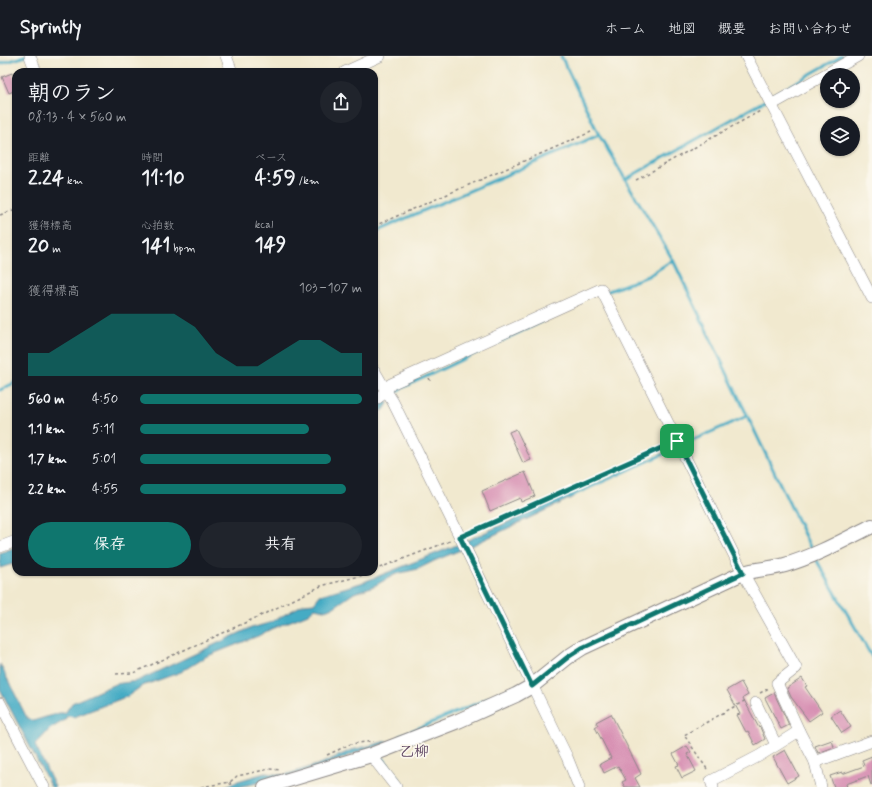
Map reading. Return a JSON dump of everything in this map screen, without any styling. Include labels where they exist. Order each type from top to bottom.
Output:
[{"type":"street","points":[[226,56],[230,68]]},
{"type":"street","points":[[354,68],[380,56]]},
{"type":"street","points":[[746,56],[872,298]]},
{"type":"street","points":[[769,101],[858,56]]},
{"type":"street","points":[[31,58],[35,68]]},
{"type":"street","points":[[389,396],[391,384],[603,293],[743,573],[796,668],[777,683],[815,762],[821,787]]},
{"type":"street","points":[[378,377],[460,537],[567,757],[579,787]]},
{"type":"street","points":[[378,399],[389,396]]},
{"type":"street","points":[[265,787],[370,755],[458,721],[516,695],[532,686],[568,657],[582,648],[743,573],[753,570],[784,566],[810,557],[872,526]]},
{"type":"street","points":[[0,547],[12,542]]},
{"type":"street","points":[[754,698],[776,746]]},
{"type":"street","points":[[0,703],[44,787]]},
{"type":"street","points":[[713,787],[711,781],[759,756],[799,731]]},
{"type":"street","points":[[815,762],[872,741]]},
{"type":"street","points":[[370,755],[396,787]]},
{"type":"path","points":[[636,180],[769,101]]},
{"type":"path","points":[[378,224],[590,132]]},
{"type":"path","points":[[0,215],[12,210]]},
{"type":"path","points":[[378,568],[460,537],[679,445]]},
{"type":"path","points":[[116,674],[133,673],[260,616],[321,586],[360,576]]},
{"type":"path","points":[[707,769],[684,735],[754,698],[777,683]]},
{"type":"path","points":[[325,756],[351,744],[379,740]]},
{"type":"path","points":[[201,787],[230,782],[237,776],[269,769],[284,771]]},
{"type":"path","points":[[230,782],[231,787]]},
{"type":"water","points":[[386,401],[388,403],[384,410],[378,412],[378,406]]},
{"type":"water","points":[[571,494],[573,497],[475,544],[418,569],[396,574],[374,586],[354,593],[334,607],[324,610],[315,608],[308,614],[205,657],[181,672],[142,686],[128,696],[74,717],[67,716],[65,720],[50,729],[35,745],[55,787],[51,787],[0,689],[0,664],[27,718],[33,721],[59,713],[65,713],[72,703],[115,684],[137,681],[248,629],[269,623],[304,604],[314,603],[320,595],[361,583],[457,545]]},
{"type":"water","points":[[12,548],[12,564],[0,568],[0,553]]},
{"type":"water","points":[[387,741],[388,743],[358,752],[327,765],[283,778],[237,787],[225,787],[238,781],[265,773],[284,775],[320,764],[352,750]]},
{"type":"building","points":[[12,73],[12,92],[9,93],[2,77]]},
{"type":"building","points":[[516,429],[531,460],[523,463],[509,432]]},
{"type":"building","points":[[525,472],[535,496],[521,502],[520,498],[490,511],[482,491]]},
{"type":"building","points":[[802,678],[807,686],[805,687],[822,712],[809,721],[791,697],[787,688]]},
{"type":"building","points":[[741,682],[748,695],[743,698],[759,728],[760,727],[765,739],[755,745],[748,731],[746,732],[737,715],[740,714],[727,690]]},
{"type":"building","points":[[774,693],[789,725],[781,729],[765,698]]},
{"type":"building","points":[[840,710],[851,727],[842,733],[831,716]]},
{"type":"building","points":[[611,714],[641,774],[635,778],[640,787],[625,787],[622,782],[626,780],[618,766],[604,773],[600,764],[611,758],[595,727],[598,725],[596,722]]},
{"type":"building","points":[[832,740],[834,747],[818,753],[815,746]]},
{"type":"building","points":[[687,746],[691,752],[687,754],[696,771],[682,778],[676,766],[679,765],[673,754]]},
{"type":"building","points":[[785,750],[799,776],[787,783],[773,757]]},
{"type":"building","points":[[872,756],[871,785],[868,776],[846,784],[847,787],[834,787],[830,776],[842,772],[842,774],[864,766],[862,760]]},
{"type":"waterway","points":[[0,64],[26,56]]},
{"type":"waterway","points":[[561,56],[599,135],[673,260],[811,549],[813,548]]},
{"type":"waterway","points":[[770,97],[842,56]]},
{"type":"waterway","points":[[626,179],[766,100]]},
{"type":"waterway","points":[[378,230],[599,135]]},
{"type":"waterway","points":[[606,292],[648,276],[673,260]]},
{"type":"waterway","points":[[393,396],[400,389],[541,322]]},
{"type":"waterway","points":[[0,390],[12,384]]},
{"type":"waterway","points":[[682,445],[747,416]]},
{"type":"waterway","points":[[569,497],[677,448]]},
{"type":"waterway","points":[[817,561],[872,657]]},
{"type":"waterway","points":[[400,736],[518,686]]},
{"type":"waterway","points":[[382,757],[404,787]]},
{"type":"district","name":"乙柳","points":[[414,751]]},
{"type":"route","points":[[677,441],[743,573],[582,648],[568,657],[532,686],[460,537],[677,441]]}]
